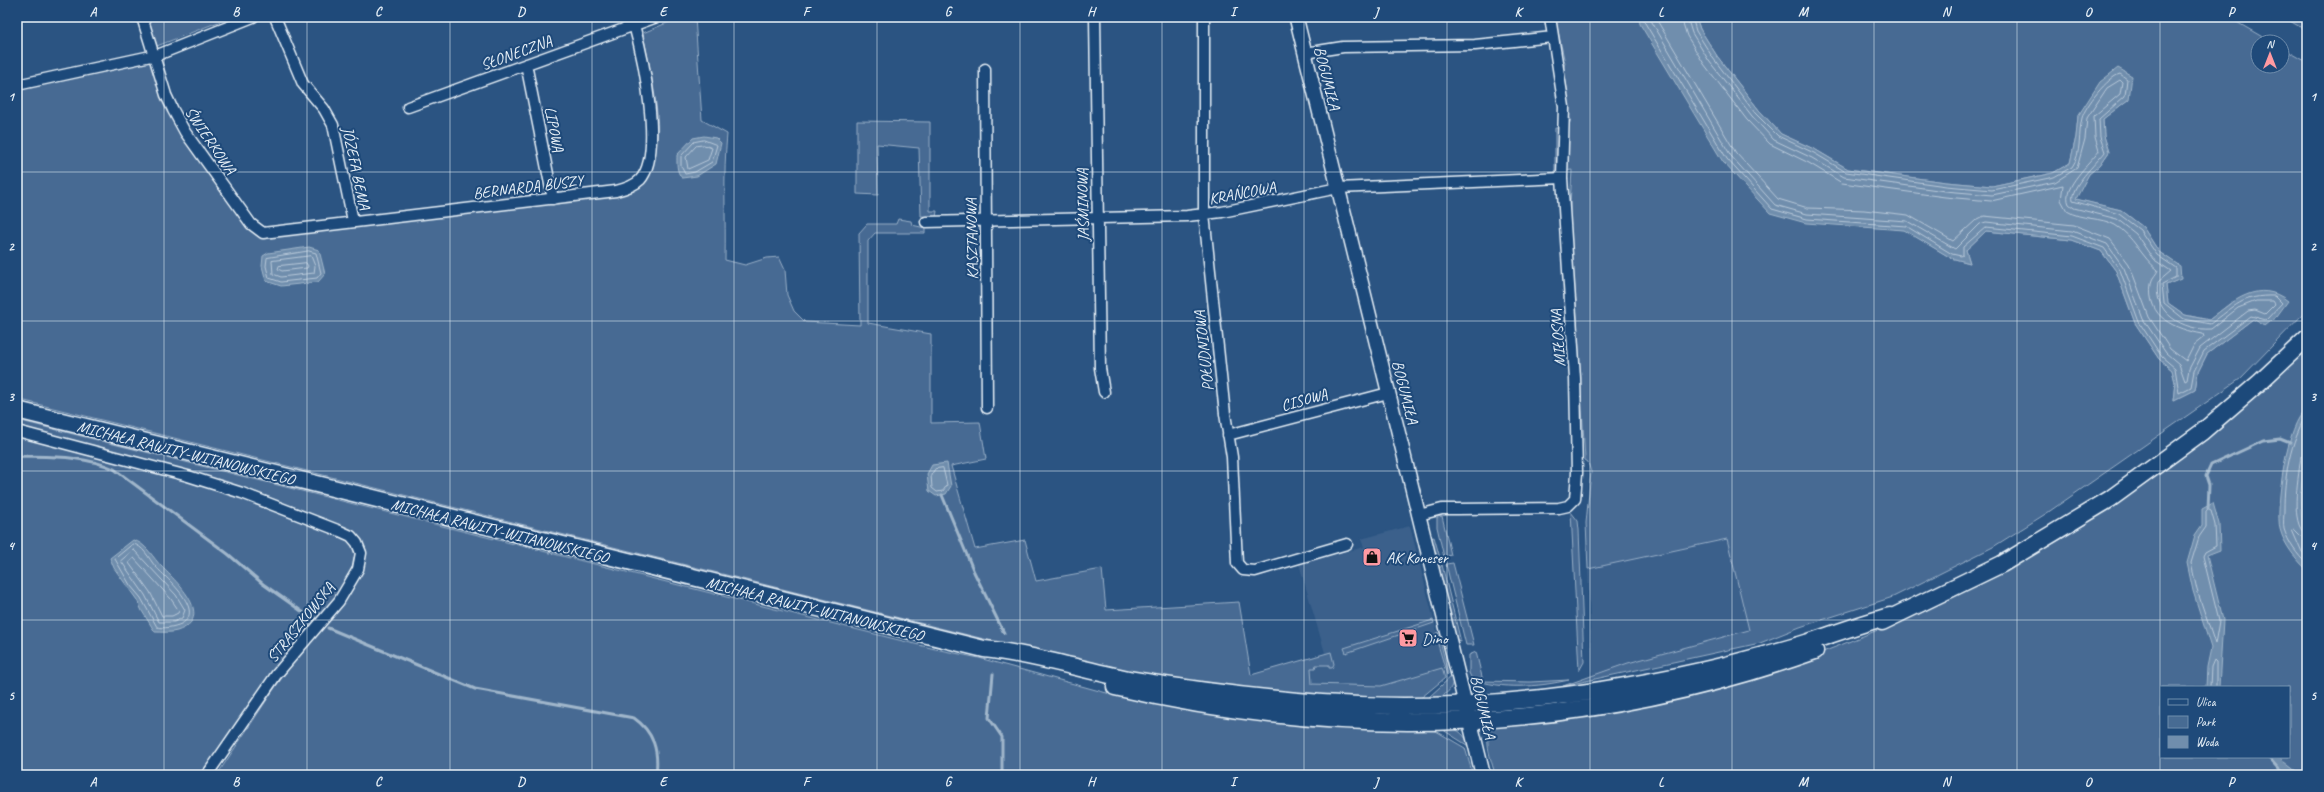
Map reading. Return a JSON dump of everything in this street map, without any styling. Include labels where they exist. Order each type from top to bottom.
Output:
[{"type":"main road","points":[[1890,616],[2002,564],[2110,499],[2202,432],[2260,382],[2307,338]]},
{"type":"main road","name":"MICHAŁA RAWITY-WITANOWSKIEGO","points":[[17,410],[984,649],[1006,651],[1129,679],[1245,696],[1362,705],[1466,703],[1533,699],[1591,691],[1725,665],[1776,652],[1890,616]]},
{"type":"main road","name":"MICHAŁA RAWITY-WITANOWSKIEGO","points":[[984,649],[1005,658],[1125,689],[1244,711],[1362,722],[1469,720],[1526,716],[1609,706],[1692,689],[1758,671],[1838,642],[1874,626],[1890,616]]},
{"type":"main road","name":"BOGUMIŁA","points":[[1466,703],[1483,775]]},
{"type":"street","name":"ŚWIERKOWA","points":[[142,17],[166,95],[185,132],[246,218],[259,231]]},
{"type":"street","points":[[17,85],[155,56],[253,17]]},
{"type":"street","name":"JÓZEFA BEMA","points":[[275,17],[303,84],[324,109],[333,125],[353,221]]},
{"type":"street","name":"SŁONECZNA","points":[[408,107],[657,17]]},
{"type":"street","name":"JAŚMINOWA","points":[[1095,17],[1096,218],[1100,368],[1104,392]]},
{"type":"street","name":"POŁUDNIOWA","points":[[1204,17],[1204,214],[1228,434],[1232,457],[1236,553],[1238,566],[1243,570],[1255,571],[1347,544]]},
{"type":"street","name":"BOGUMIŁA","points":[[1296,17],[1466,703]]},
{"type":"street","name":"MIŁOSNA","points":[[1419,515],[1442,509],[1456,508],[1559,508],[1568,506],[1575,499],[1577,473],[1575,378],[1562,178],[1564,107],[1550,17]]},
{"type":"street","name":"BERNARDA BUSZY","points":[[259,231],[263,233],[353,221],[553,199],[624,189],[636,184],[645,173],[651,154],[652,131],[642,56],[634,25]]},
{"type":"street","points":[[1305,53],[1343,47],[1475,45],[1554,38]]},
{"type":"street","name":"LIPOWA","points":[[526,64],[553,199]]},
{"type":"street","name":"KASZTANOWA","points":[[985,69],[987,408]]},
{"type":"street","name":"KRAŃCOWA","points":[[926,222],[1204,214],[1338,188],[1562,178]]},
{"type":"street","name":"CISOWA","points":[[1228,434],[1388,393]]},
{"type":"street","name":"STRASZKOWSKA","points":[[17,431],[188,476],[242,493],[340,531],[351,536],[357,543],[361,554],[360,563],[340,601],[276,675],[207,775]]},
{"type":"shaded area","points":[[1410,526],[1447,672],[1443,676],[1359,693],[1250,675],[1325,653],[1299,564],[1364,547],[1361,539]]},
{"type":"shaded area","points":[[1727,539],[1749,630],[1628,663],[1592,676],[1588,569]]},
{"type":"green space","points":[[147,17],[231,17],[157,46]]},
{"type":"green space","points":[[681,17],[695,17],[702,120],[727,134],[725,181],[725,260],[745,265],[767,258],[779,257],[785,270],[787,295],[794,311],[805,322],[860,325],[859,233],[867,224],[896,224],[898,219],[911,221],[912,225],[925,228],[925,233],[875,233],[868,241],[868,323],[931,334],[931,423],[980,422],[986,459],[951,466],[975,549],[1025,540],[1036,581],[1102,569],[1106,610],[1239,602],[1251,675],[1331,652],[1334,664],[1332,668],[1329,668],[1329,665],[1316,665],[1315,668],[1311,668],[1312,684],[1381,686],[1442,668],[1445,678],[1419,698],[1419,702],[1308,696],[1144,675],[984,639],[17,399],[17,90],[151,61],[164,100],[252,230],[631,190],[653,155],[657,138],[658,124],[654,92],[643,33]]},
{"type":"green space","points":[[1559,17],[1639,17],[1641,24],[1668,68],[1863,225],[1905,230],[1951,258],[1970,263],[1966,250],[1986,231],[2071,240],[2101,251],[2116,271],[2135,323],[2159,359],[2172,370],[2175,382],[2173,401],[2195,390],[2198,372],[2207,354],[2253,319],[2233,301],[2209,320],[2185,315],[2168,303],[2166,285],[2180,279],[2179,266],[2159,252],[2143,227],[2121,210],[2075,199],[2089,174],[2100,165],[2109,152],[2104,136],[2103,119],[2129,99],[2078,116],[2076,137],[2070,163],[2053,173],[1992,186],[1946,182],[1848,169],[1816,150],[1781,134],[1759,110],[1717,56],[1700,29],[1696,17],[2228,17],[2257,34],[2250,34],[2250,74],[2290,74],[2290,52],[2307,62],[2307,310],[2240,379],[2047,513],[1993,547],[1893,597],[1800,627],[1760,643],[1563,686],[1628,663],[1749,630],[1727,539],[1588,569],[1586,523],[1591,472],[1588,462],[1585,460],[1576,301],[1569,222],[1572,170],[1555,172],[1555,128],[1564,128],[1569,125],[1571,119],[1568,117],[1567,88],[1563,70],[1565,63],[1556,22]]},
{"type":"green space","points":[[2283,17],[2307,17],[2307,31]]},
{"type":"green space","points":[[857,121],[930,122],[930,211],[937,211],[936,217],[921,216],[919,148],[877,144],[878,195],[857,194]]},
{"type":"green space","points":[[2307,349],[2307,775],[1495,775],[1488,748],[1488,742],[1491,730],[1496,725],[1761,673],[1815,655],[1868,634],[1930,608],[2047,548],[2102,514],[2156,477],[2208,437],[2258,395]]},
{"type":"green space","points":[[17,420],[935,649],[979,658],[1125,698],[1171,706],[1419,726],[1419,730],[1436,731],[1465,748],[1473,775],[217,775],[276,686],[339,601],[362,565],[362,545],[281,506],[17,428]]},
{"type":"green space","points":[[17,434],[134,465],[247,500],[351,541],[356,559],[343,586],[318,628],[210,775],[17,775]]},
{"type":"green space","points":[[1571,512],[1578,521],[1579,530],[1584,662],[1579,671]]},
{"type":"green space","points":[[1442,516],[1451,555],[1444,557],[1437,527],[1437,517]]},
{"type":"green space","points":[[1434,537],[1440,558],[1435,554],[1431,538]]},
{"type":"green space","points":[[1453,563],[1474,645],[1466,645],[1446,564]]},
{"type":"green space","points":[[1442,565],[1461,642],[1456,639],[1439,569]]},
{"type":"green space","points":[[1433,620],[1434,623],[1346,653],[1344,648]]},
{"type":"green space","points":[[1438,632],[1448,674],[1447,675],[1435,634]]},
{"type":"green space","points":[[1476,652],[1483,681],[1530,682],[1569,680],[1533,686],[1508,686],[1495,685],[1472,679],[1469,673],[1469,655]]},
{"type":"green space","points":[[1453,675],[1450,690],[1439,698],[1429,701],[1429,697]]},
{"type":"green space","points":[[1440,728],[1455,729],[1465,737],[1470,747]]},
{"type":"water","points":[[1639,17],[1696,17],[1700,29],[1717,56],[1759,110],[1781,134],[1816,150],[1848,169],[1946,182],[1992,186],[2053,173],[2070,163],[2076,137],[2078,116],[2100,82],[2118,68],[2132,76],[2129,99],[2103,119],[2104,136],[2109,152],[2100,165],[2089,174],[2076,199],[2121,210],[2143,227],[2159,252],[2180,266],[2181,279],[2166,285],[2168,303],[2185,315],[2209,320],[2237,300],[2257,292],[2277,294],[2288,301],[2277,316],[2265,326],[2253,319],[2207,354],[2198,372],[2195,390],[2173,401],[2175,382],[2172,370],[2159,359],[2135,323],[2116,271],[2101,251],[2071,240],[1986,231],[1966,250],[1970,263],[1951,258],[1904,230],[1806,223],[1770,213],[1723,162],[1640,24]]},
{"type":"water","points":[[704,136],[716,138],[721,143],[716,164],[697,176],[682,178],[678,170],[677,155],[693,138]]},
{"type":"water","points":[[309,247],[319,250],[325,274],[318,282],[281,286],[266,281],[262,266],[263,256],[268,253]]},
{"type":"water","points":[[2307,409],[2307,453],[2300,496],[2302,523],[2307,531],[2307,570],[2284,541],[2280,529],[2279,503],[2288,446],[2300,416]]},
{"type":"water","points":[[947,463],[951,486],[946,494],[936,496],[929,491],[927,474],[932,465]]},
{"type":"water","points":[[2213,503],[2219,524],[2220,550],[2207,555],[2223,620],[2219,686],[2206,686],[2207,667],[2211,648],[2193,591],[2187,563],[2195,535],[2202,525],[2202,509]]},
{"type":"water","points":[[133,540],[146,547],[184,590],[193,609],[193,618],[188,625],[175,632],[155,632],[137,600],[114,568],[110,558]]},
{"type":"water","points":[[2268,758],[2280,758],[2302,775],[2285,775]]},
{"type":"waterway","points":[[2208,509],[2209,485],[2206,476],[2211,465],[2263,441],[2280,439],[2290,443]]},
{"type":"waterway","points":[[17,456],[79,459],[103,464],[114,469],[228,554],[263,584],[314,620]]},
{"type":"waterway","points":[[942,495],[974,572],[1004,633]]},
{"type":"waterway","points":[[328,628],[475,689],[634,718],[646,729],[654,743],[657,758],[656,775]]},
{"type":"waterway","points":[[993,674],[989,718],[1002,737],[1002,775]]},
{"type":"waterway","points":[[2269,758],[2284,775]]},
{"type":"place","name":"AK Koneser","points":[[1372,557]]},
{"type":"place","name":"Dino","points":[[1408,638]]}]
